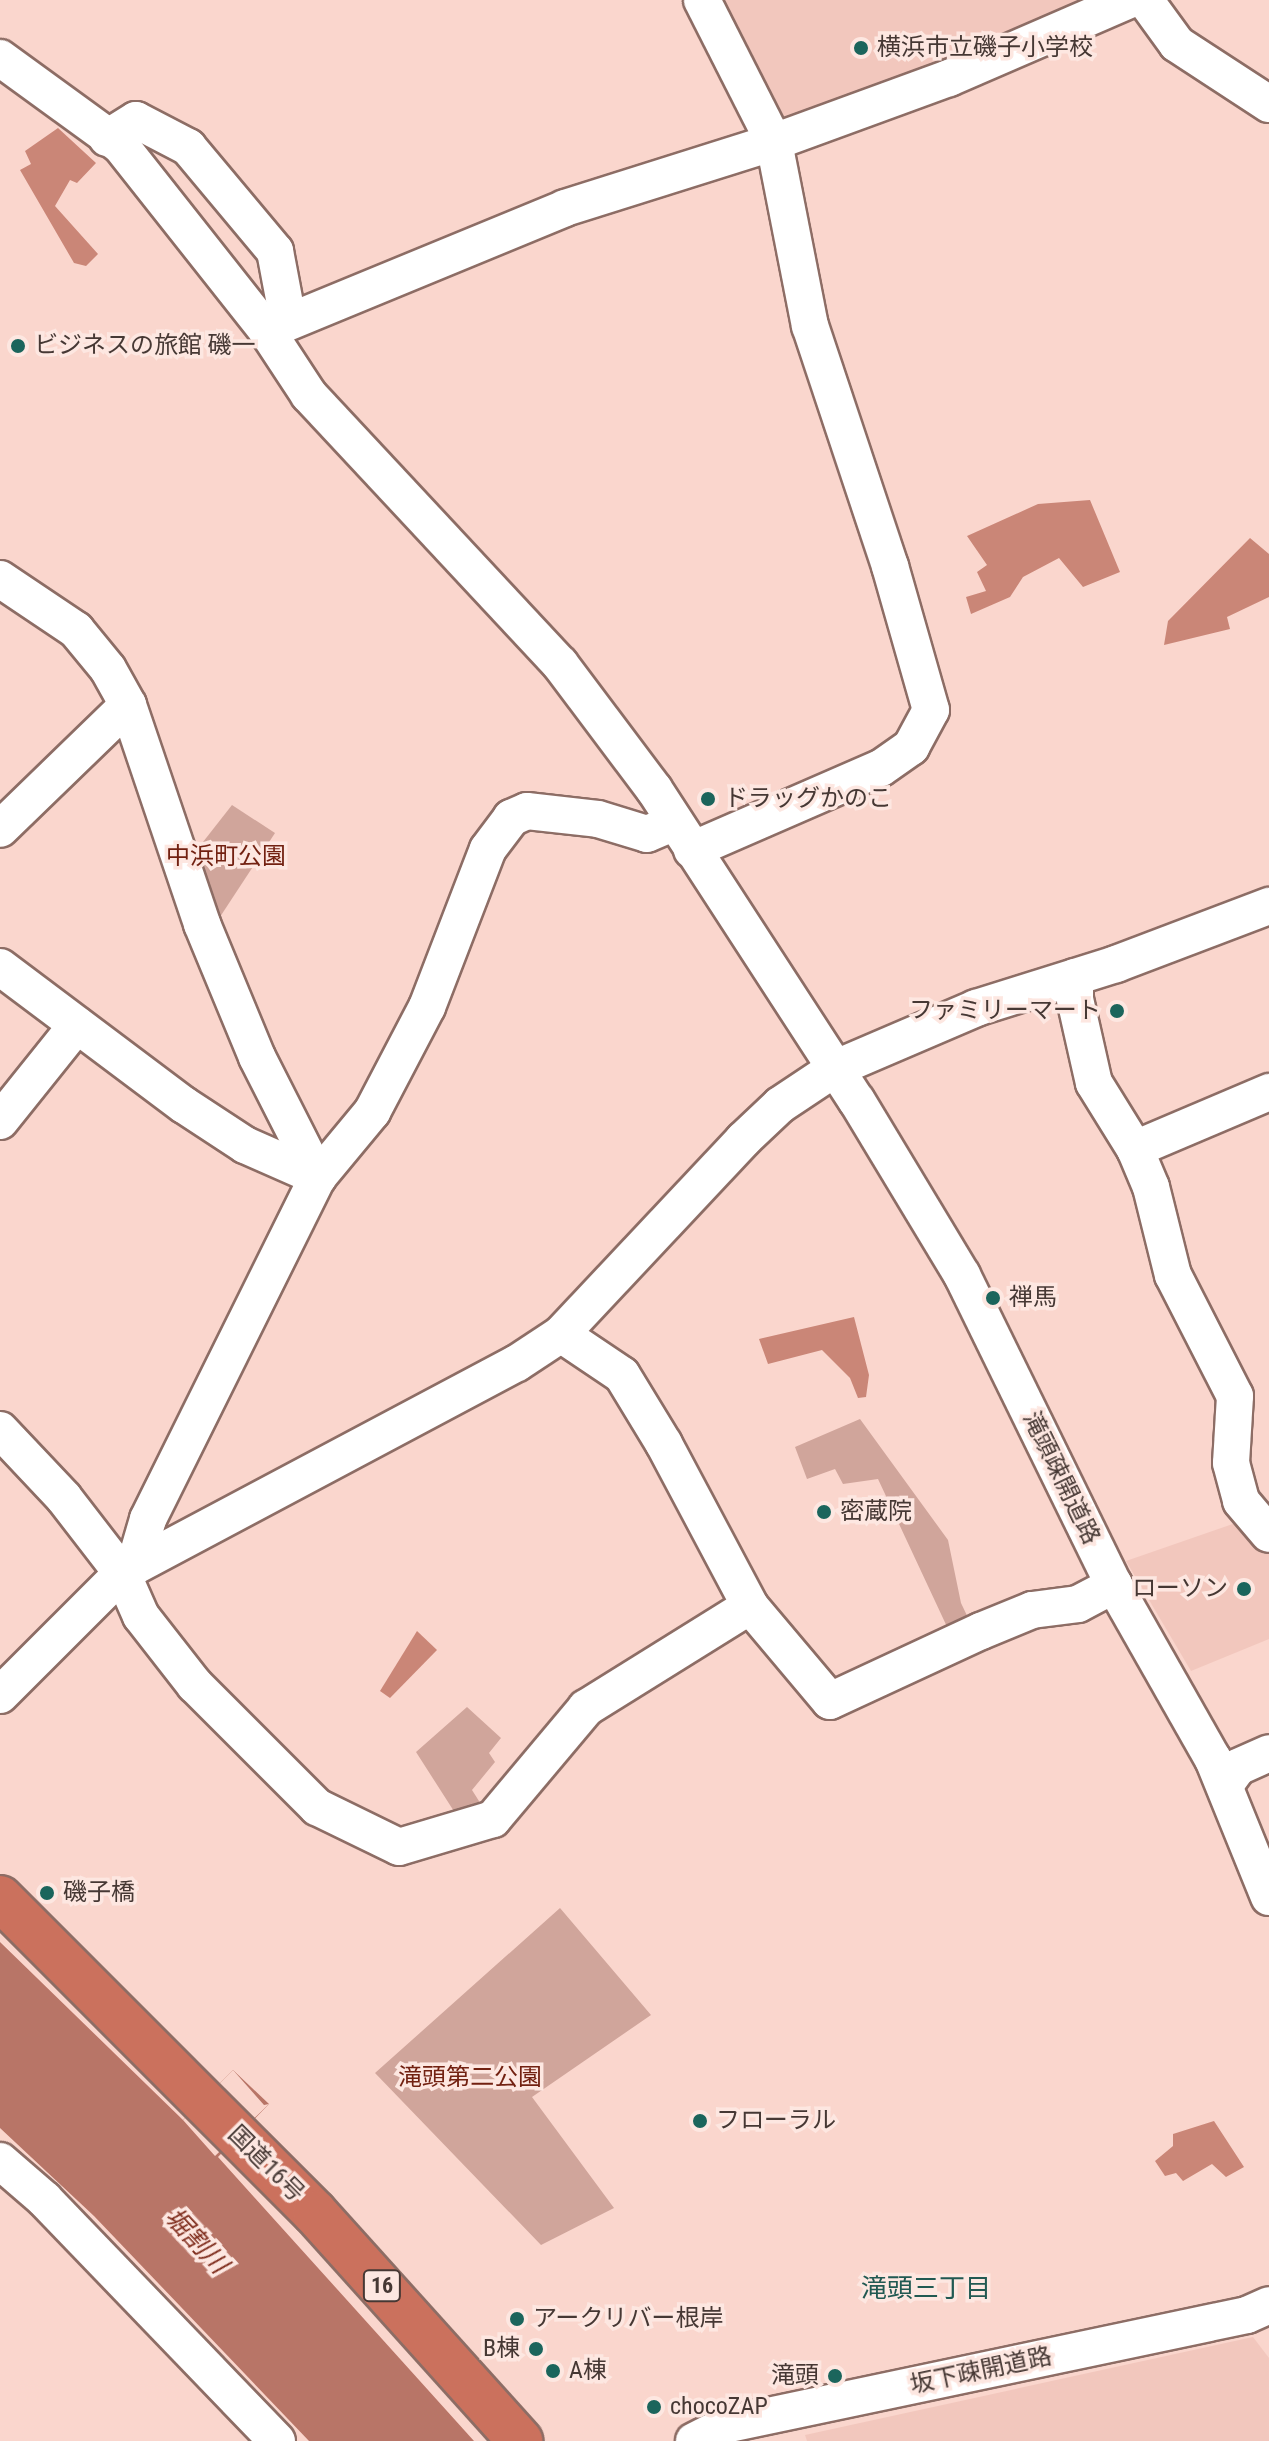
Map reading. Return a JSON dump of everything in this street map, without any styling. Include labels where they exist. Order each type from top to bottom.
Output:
[{"type":"highway","name":"国道16号","points":[[0,1898],[315,2213],[520,2441]]},
{"type":"street","points":[[128,1570],[148,1519],[318,1177],[372,1112],[393,1075],[427,1007],[488,849],[511,818],[527,811],[598,819],[647,834],[684,836],[881,768],[911,747],[931,710],[890,566],[810,326],[774,142],[702,0]]},
{"type":"street","points":[[107,138],[136,120],[188,147],[275,251],[278,326],[565,208],[774,142],[949,78],[1129,0]]},
{"type":"street","points":[[1145,0],[1177,44],[1269,104]]},
{"type":"street","name":"滝頭疎開道路","points":[[0,58],[121,146],[278,326],[309,395],[560,664],[684,836],[962,1275],[1114,1585],[1225,1785],[1269,1897]]},
{"type":"street","points":[[0,579],[76,630],[108,669],[128,705],[202,924],[257,1057],[318,1177]]},
{"type":"street","points":[[0,829],[128,705]]},
{"type":"street","points":[[0,1695],[128,1570],[517,1363],[561,1334],[743,1140],[780,1105],[834,1069],[976,1008],[1075,977],[1269,906]]},
{"type":"street","points":[[0,967],[245,1145],[318,1177]]},
{"type":"street","points":[[1075,977],[1075,999],[1094,1083],[1135,1149],[1151,1187],[1173,1275],[1235,1396],[1231,1463],[1241,1501],[1269,1534]]},
{"type":"street","points":[[0,1121],[77,1025]]},
{"type":"street","points":[[1135,1149],[1269,1092]]},
{"type":"street","points":[[561,1334],[622,1375],[664,1444],[750,1606],[830,1701],[1032,1610],[1078,1604],[1114,1585]]},
{"type":"street","points":[[0,1430],[128,1570],[141,1616],[195,1685],[317,1807],[399,1847],[493,1819],[586,1708],[750,1606]]},
{"type":"street","points":[[1225,1785],[1238,1767],[1269,1753]]},
{"type":"street","points":[[0,2161],[44,2199],[277,2441]]},
{"type":"street","name":"坂下疎開道路","points":[[694,2441],[725,2425],[1233,2318],[1269,2305]]},
{"type":"shaded area","name":"横浜市立磯子小学校","points":[[713,0],[1097,0],[787,124],[775,120]]},
{"type":"shaded area","points":[[58,128],[96,163],[77,183],[70,180],[55,206],[98,254],[86,266],[74,263],[20,170],[31,164],[25,151]]},
{"type":"shaded area","points":[[1090,500],[1120,572],[1083,587],[1059,558],[1023,577],[1010,597],[971,614],[966,597],[986,591],[977,572],[987,565],[967,536],[1038,504]]},
{"type":"shaded area","points":[[1250,538],[1269,554],[1269,597],[1227,617],[1230,629],[1164,645],[1168,621]]},
{"type":"shaded area","points":[[854,1317],[869,1375],[866,1397],[858,1398],[850,1378],[822,1350],[768,1364],[759,1339]]},
{"type":"shaded area","points":[[1250,1518],[1269,1547],[1269,1639],[1191,1671],[1126,1561]]},
{"type":"shaded area","points":[[417,1631],[437,1650],[390,1698],[380,1691]]},
{"type":"shaded area","points":[[1214,2121],[1244,2167],[1226,2177],[1212,2164],[1183,2181],[1176,2173],[1165,2176],[1155,2161],[1173,2146],[1173,2134]]},
{"type":"shaded area","points":[[1253,2337],[1269,2358],[1269,2441],[807,2441],[805,2435]]},
{"type":"green space","name":"中浜町公園","points":[[232,805],[275,833],[216,923],[192,856]]},
{"type":"green space","points":[[860,1419],[948,1540],[961,1603],[971,1624],[949,1631],[878,1479],[843,1484],[835,1469],[807,1479],[795,1447]]},
{"type":"green space","points":[[467,1707],[501,1738],[489,1753],[495,1762],[472,1790],[484,1809],[457,1816],[416,1752]]},
{"type":"green space","name":"滝頭第二公園","points":[[560,1908],[651,2015],[532,2097],[614,2208],[541,2245],[375,2073]]},
{"type":"water","name":"堀割川","points":[[0,1942],[183,2120],[233,2070],[269,2104],[218,2157],[474,2441],[309,2441],[94,2216],[0,2128]]},
{"type":"pier","points":[[233,2070],[264,2105],[269,2104],[215,2156],[183,2120]]},
{"type":"place","name":"横浜市立磯子小学校","points":[[861,48]]},
{"type":"place","name":"ビジネスの旅館 磯一","points":[[18,346]]},
{"type":"place","name":"ドラッグかのこ","points":[[708,799]]},
{"type":"place","name":"ファミリーマート","points":[[1117,1011]]},
{"type":"place","name":"禅馬","points":[[993,1298]]},
{"type":"place","name":"密蔵院","points":[[824,1512]]},
{"type":"place","name":"ローソン","points":[[1244,1589]]},
{"type":"place","name":"磯子橋","points":[[47,1893]]},
{"type":"place","name":"フローラル","points":[[700,2121]]},
{"type":"place","name":"アークリバー根岸","points":[[517,2319]]},
{"type":"place","name":"B棟","points":[[536,2349]]},
{"type":"place","name":"A棟","points":[[553,2371]]},
{"type":"place","name":"滝頭","points":[[835,2376]]},
{"type":"place","name":"chocoZAP","points":[[654,2407]]},
{"type":"district","name":"滝頭三丁目","points":[[926,2289]]}]
